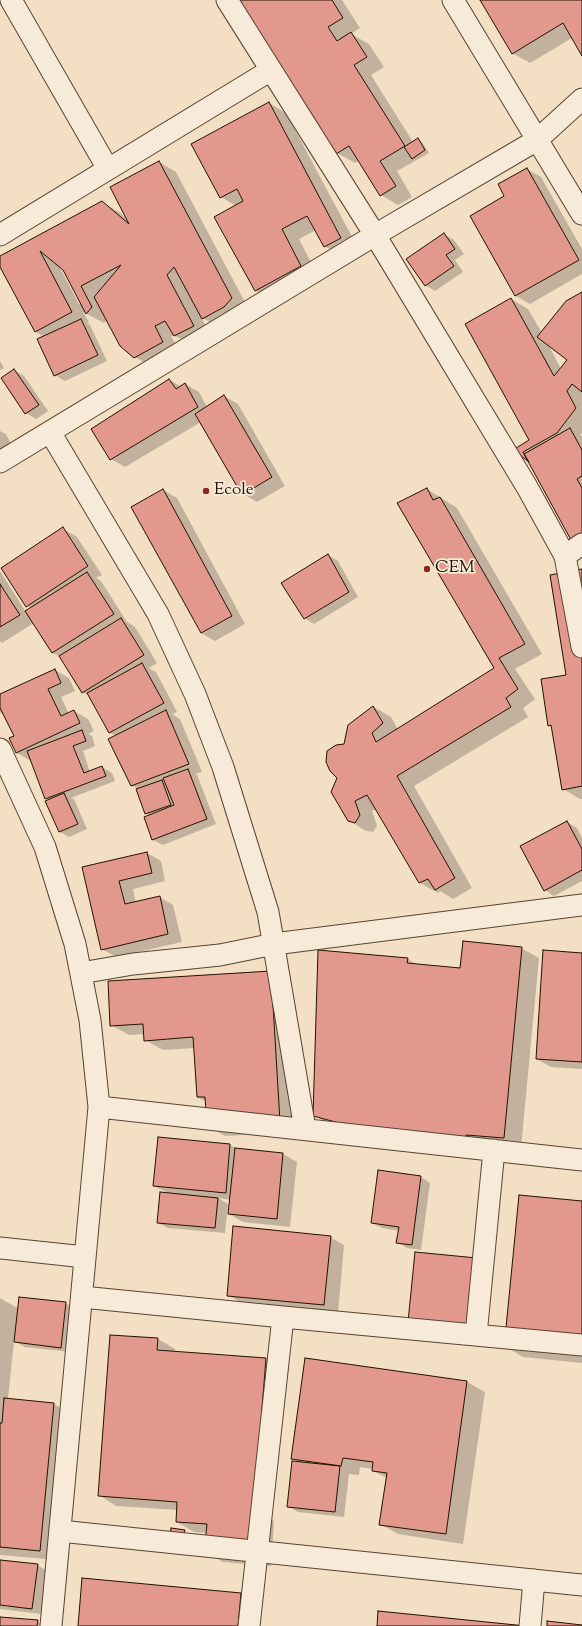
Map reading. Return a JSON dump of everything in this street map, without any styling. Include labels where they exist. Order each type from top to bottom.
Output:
[{"type":"street","points":[[12,0],[108,169]]},
{"type":"street","points":[[227,0],[375,234],[527,487],[565,556],[582,647]]},
{"type":"street","points":[[453,0],[582,214]]},
{"type":"street","points":[[0,235],[271,70]]},
{"type":"street","points":[[0,462],[375,234],[536,140],[582,100]]},
{"type":"street","points":[[50,432],[158,614],[195,694],[223,767],[268,912],[305,1129]]},
{"type":"street","points":[[565,556],[582,544]]},
{"type":"street","points":[[0,748],[45,847],[75,944],[90,1020],[99,1107],[51,1626]]},
{"type":"street","points":[[80,973],[133,964],[220,954],[274,944],[582,905]]},
{"type":"street","points":[[99,1107],[582,1160]]},
{"type":"street","points":[[476,1335],[494,1150]]},
{"type":"street","points":[[0,1248],[85,1257]]},
{"type":"street","points":[[82,1297],[582,1345]]},
{"type":"street","points":[[249,1626],[283,1317]]},
{"type":"street","points":[[60,1531],[257,1550],[582,1585]]},
{"type":"street","points":[[530,1626],[534,1580]]},
{"type":"building","points":[[239,0],[332,0],[343,18],[328,27],[337,41],[351,32],[367,57],[354,65],[405,146],[380,161],[396,186],[380,196],[349,146],[336,154]]},
{"type":"building","points":[[480,0],[582,0],[582,56],[563,23],[512,54]]},
{"type":"building","points":[[269,102],[341,238],[324,247],[307,216],[282,229],[301,266],[255,291],[214,217],[243,201],[237,189],[220,198],[191,144]]},
{"type":"building","points":[[418,138],[425,150],[412,159],[404,147]]},
{"type":"building","points":[[159,161],[232,298],[224,307],[202,319],[174,267],[167,275],[194,326],[174,336],[165,321],[155,326],[163,342],[134,358],[120,346],[94,297],[121,265],[81,286],[92,307],[86,314],[63,270],[40,251],[72,312],[35,332],[0,267],[0,256],[102,201],[129,224],[110,187]]},
{"type":"building","points":[[527,168],[579,260],[515,296],[470,216],[504,196],[498,184]]},
{"type":"building","points":[[444,233],[455,249],[446,255],[454,266],[425,286],[406,259]]},
{"type":"building","points":[[582,292],[582,392],[572,384],[567,391],[576,408],[557,433],[523,452],[529,462],[513,450],[529,440],[465,324],[511,298],[554,376],[567,360],[537,337],[566,301]]},
{"type":"building","points":[[81,319],[98,355],[54,376],[37,339]]},
{"type":"building","points":[[14,369],[39,405],[25,414],[1,378]]},
{"type":"building","points":[[169,379],[176,389],[185,383],[198,407],[110,460],[91,429]]},
{"type":"building","points":[[224,395],[272,477],[242,495],[195,414]]},
{"type":"building","points":[[570,428],[582,450],[582,476],[577,479],[582,488],[582,535],[571,540],[524,454]]},
{"type":"building","points":[[427,488],[433,500],[440,497],[525,644],[499,658],[518,689],[506,698],[511,707],[397,776],[455,878],[435,890],[428,879],[419,883],[367,795],[355,801],[360,815],[355,823],[348,821],[331,792],[337,778],[330,771],[326,762],[327,751],[336,745],[344,744],[348,725],[373,706],[383,723],[372,733],[376,742],[494,668],[397,503]]},
{"type":"building","points":[[163,489],[232,616],[201,633],[131,507]]},
{"type":"building","points":[[63,527],[88,566],[26,607],[1,568]]},
{"type":"building","points":[[328,554],[349,592],[304,619],[281,583]]},
{"type":"building","points":[[582,569],[582,786],[562,790],[551,725],[548,726],[541,679],[566,675],[550,575]]},
{"type":"building","points":[[87,572],[114,614],[52,653],[25,611]]},
{"type":"building","points":[[0,584],[20,615],[0,627]]},
{"type":"building","points":[[121,618],[144,655],[82,693],[59,656]]},
{"type":"building","points":[[142,663],[164,703],[109,733],[87,693]]},
{"type":"building","points":[[55,669],[61,683],[48,689],[61,716],[74,710],[80,723],[16,753],[9,738],[14,736],[0,708],[0,694]]},
{"type":"building","points":[[166,710],[189,764],[131,786],[108,739]]},
{"type":"building","points":[[82,730],[86,741],[73,746],[84,773],[102,766],[106,776],[45,799],[27,751]]},
{"type":"building","points":[[188,769],[207,819],[152,840],[144,817],[174,805],[163,778]]},
{"type":"building","points":[[162,780],[171,805],[145,814],[136,789]]},
{"type":"building","points":[[64,793],[78,824],[59,832],[45,801]]},
{"type":"building","points":[[567,821],[582,849],[582,870],[544,891],[520,846]]},
{"type":"building","points":[[147,852],[152,873],[119,881],[125,904],[160,896],[168,934],[101,950],[82,867]]},
{"type":"building","points":[[463,941],[522,947],[504,1138],[466,1135],[465,1143],[369,1131],[313,1116],[318,950],[408,958],[407,963],[460,968]]},
{"type":"building","points":[[543,950],[582,953],[582,1062],[536,1059]]},
{"type":"building","points":[[271,971],[280,1122],[207,1127],[205,1097],[197,1097],[193,1037],[144,1041],[143,1024],[110,1026],[108,981]]},
{"type":"building","points":[[158,1137],[230,1144],[226,1193],[153,1186]]},
{"type":"building","points":[[235,1148],[283,1153],[277,1219],[228,1214]]},
{"type":"building","points":[[378,1170],[421,1176],[412,1245],[396,1243],[399,1227],[371,1223]]},
{"type":"building","points":[[160,1192],[218,1198],[215,1228],[157,1223]]},
{"type":"building","points":[[519,1195],[582,1201],[582,1355],[504,1348]]},
{"type":"building","points":[[233,1226],[331,1236],[324,1305],[227,1296]]},
{"type":"building","points":[[415,1252],[477,1258],[468,1338],[407,1332]]},
{"type":"building","points":[[19,1297],[66,1302],[61,1348],[14,1342]]},
{"type":"building","points":[[110,1335],[158,1338],[157,1350],[266,1358],[254,1510],[254,1557],[204,1553],[207,1524],[176,1522],[177,1502],[98,1496]]},
{"type":"building","points":[[305,1358],[467,1381],[446,1534],[379,1525],[387,1473],[372,1471],[373,1462],[343,1458],[341,1466],[291,1459]]},
{"type":"building","points":[[4,1398],[54,1403],[40,1551],[0,1547],[0,1423],[2,1423]]},
{"type":"building","points":[[292,1461],[340,1466],[335,1512],[287,1507]]},
{"type":"building","points":[[171,1528],[185,1530],[182,1547],[169,1545]]},
{"type":"building","points":[[0,1560],[38,1564],[32,1609],[0,1605]]},
{"type":"building","points":[[82,1578],[241,1593],[238,1626],[78,1626]]},
{"type":"building","points":[[378,1611],[526,1626],[377,1626]]},
{"type":"building","points":[[0,1617],[38,1620],[37,1626],[0,1626]]},
{"type":"building","points":[[547,1621],[582,1625],[582,1626],[547,1626]]},
{"type":"place","name":"Ecole","points":[[206,491]]},
{"type":"place","name":"CEM","points":[[427,569]]}]
